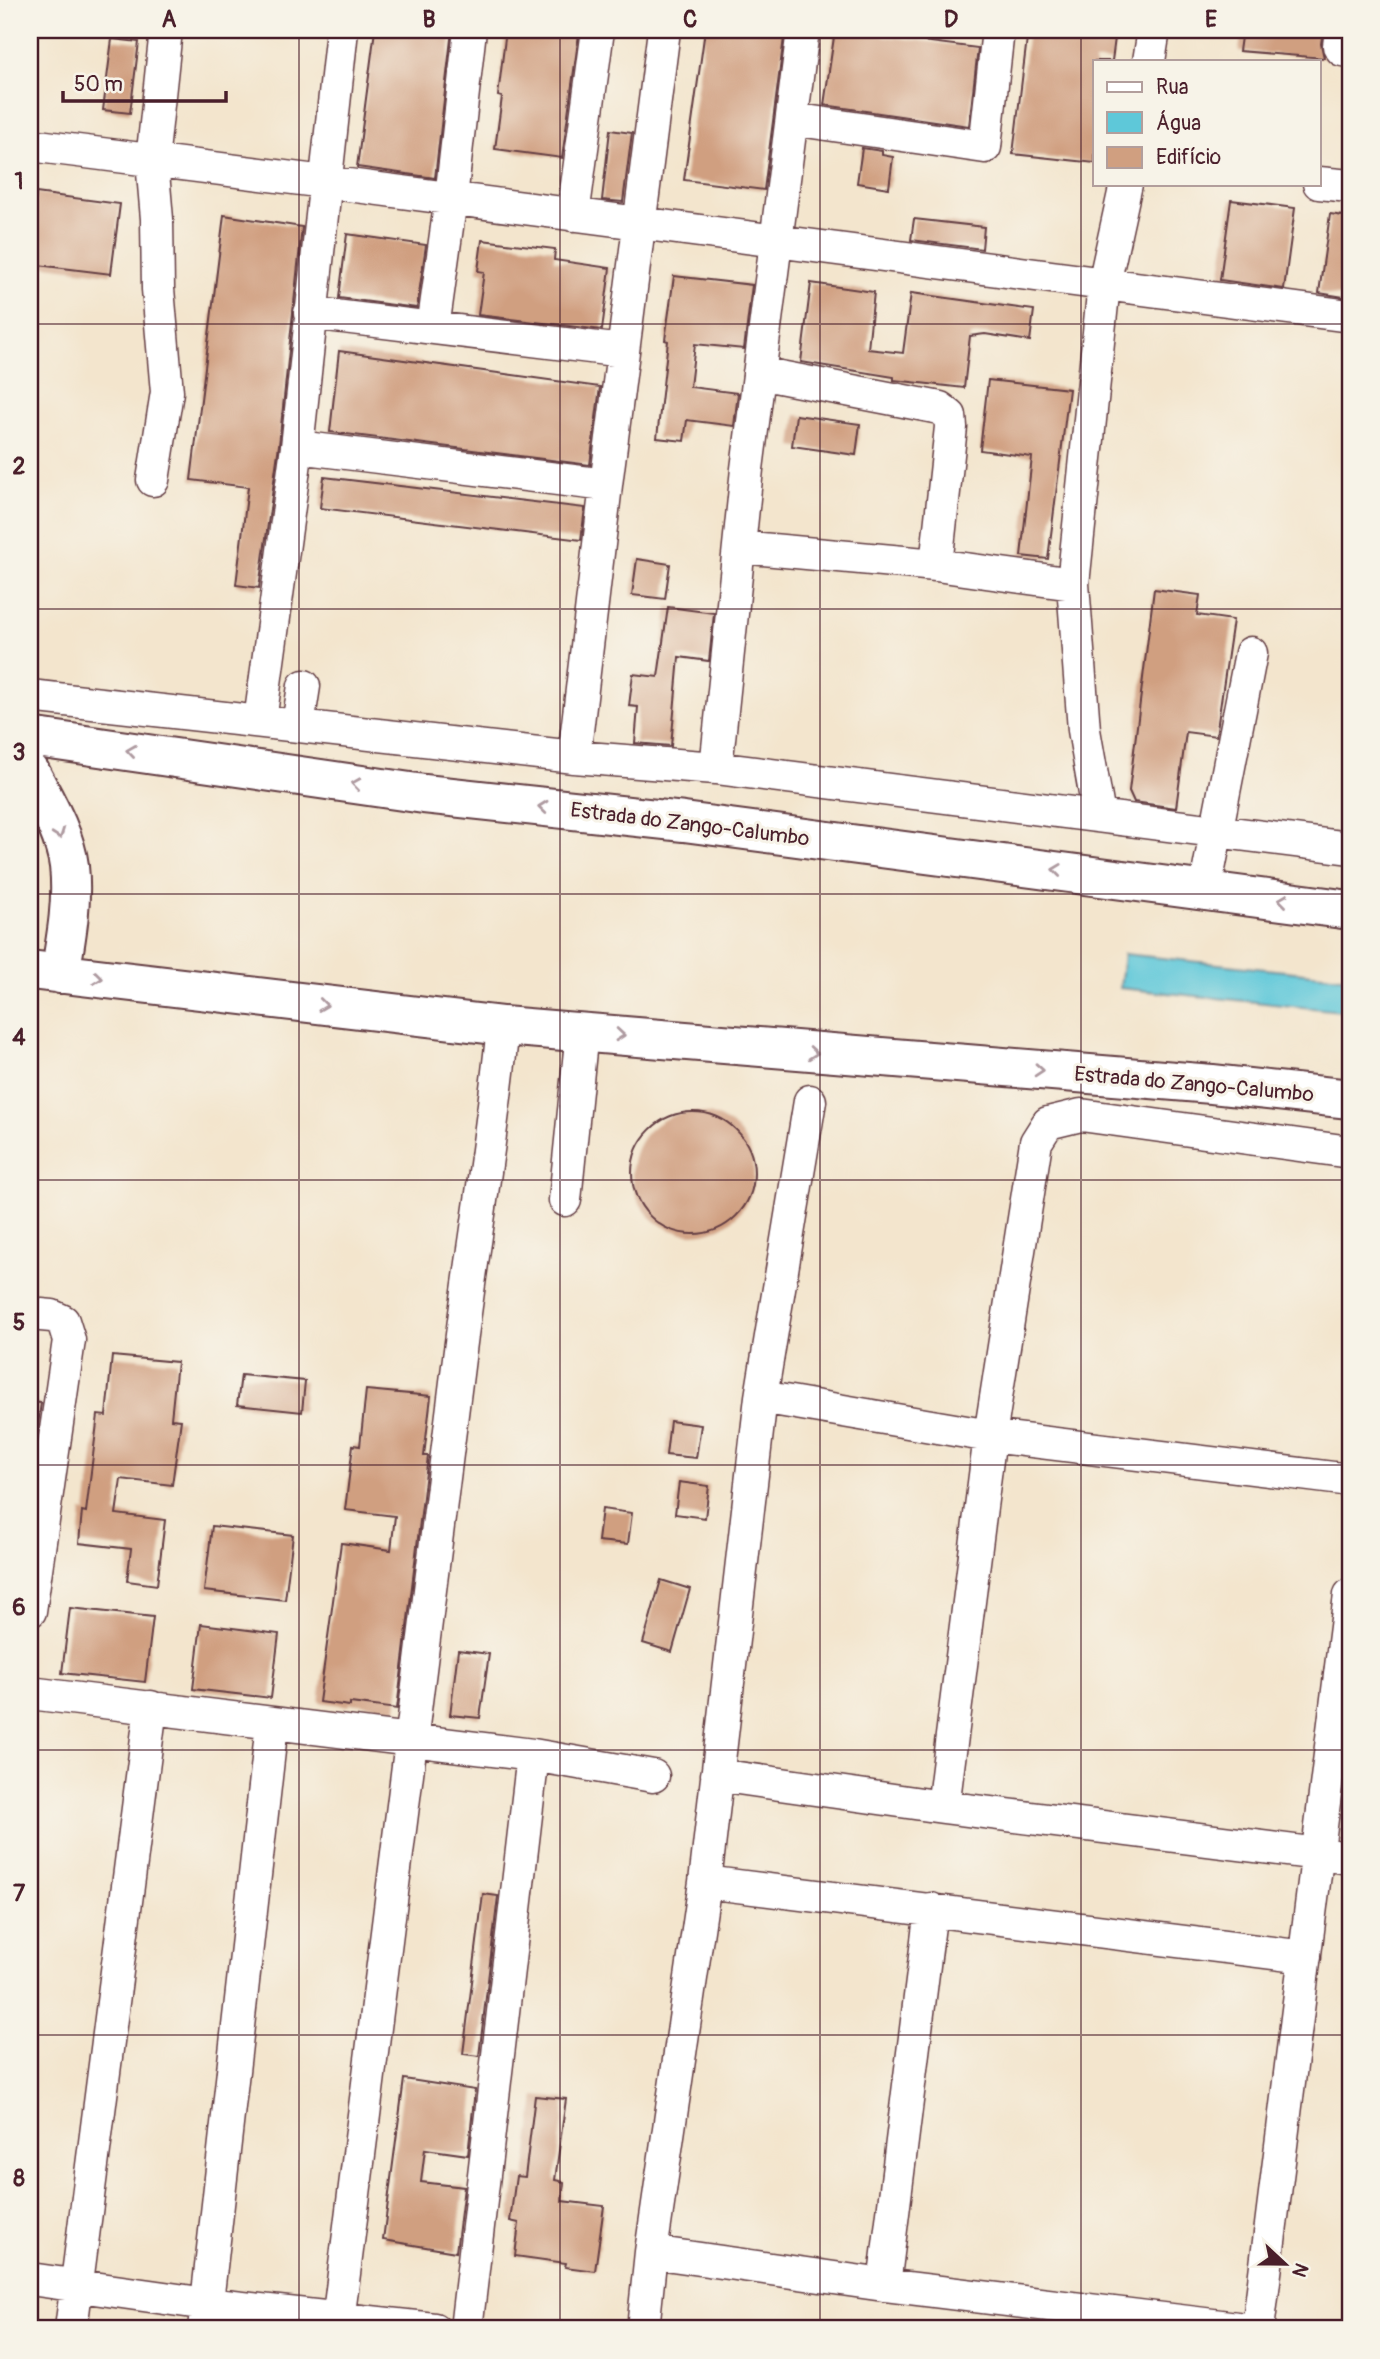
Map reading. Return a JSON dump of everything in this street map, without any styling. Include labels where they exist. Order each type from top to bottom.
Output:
[{"type":"main road","name":"Estrada do Zango-Calumbo","points":[[30,737],[424,794],[684,822],[1348,908]]},
{"type":"main road","points":[[30,772],[50,810],[69,866],[68,926],[45,972]]},
{"type":"main road","name":"Estrada do Zango-Calumbo","points":[[45,972],[503,1026],[1212,1084],[1350,1100]]},
{"type":"street","points":[[153,480],[167,392],[158,289],[157,219],[152,161],[166,30]]},
{"type":"street","points":[[260,721],[297,447],[342,30]]},
{"type":"street","points":[[433,328],[470,30]]},
{"type":"street","points":[[573,215],[598,30]]},
{"type":"street","points":[[565,756],[606,485],[664,30]]},
{"type":"street","points":[[716,768],[759,373],[778,242],[803,30]]},
{"type":"street","points":[[792,119],[985,147],[998,30]]},
{"type":"street","points":[[1149,60],[1154,30]]},
{"type":"street","points":[[1341,30],[1340,49],[1350,51]]},
{"type":"street","points":[[30,145],[1350,316]]},
{"type":"street","points":[[1320,183],[1350,186]]},
{"type":"street","points":[[1099,816],[1084,730],[1073,584],[1104,284],[1126,186]]},
{"type":"street","points":[[310,313],[623,351]]},
{"type":"street","points":[[759,373],[940,408],[950,416],[936,565]]},
{"type":"street","points":[[297,447],[606,485]]},
{"type":"street","points":[[740,547],[936,565],[1073,584]]},
{"type":"street","points":[[1205,890],[1251,653]]},
{"type":"street","points":[[298,725],[304,686]]},
{"type":"street","points":[[30,696],[565,756],[716,768],[1350,848]]},
{"type":"street","points":[[562,718],[565,756]]},
{"type":"street","points":[[338,2325],[458,1364],[497,1090],[503,1026]]},
{"type":"street","points":[[565,1200],[582,1031]]},
{"type":"street","points":[[643,2329],[651,2252],[705,1882],[761,1397],[810,1101]]},
{"type":"street","points":[[943,1807],[990,1436],[1036,1142],[1048,1123],[1081,1115],[1350,1152]]},
{"type":"street","points":[[30,1314],[52,1316],[63,1321],[69,1340],[30,1611]]},
{"type":"street","points":[[761,1397],[990,1436],[1350,1480]]},
{"type":"street","points":[[1258,2329],[1350,1595]]},
{"type":"street","points":[[30,1693],[533,1755],[653,1776]]},
{"type":"street","points":[[71,2329],[151,1707]]},
{"type":"street","points":[[206,2317],[272,1724]]},
{"type":"street","points":[[466,2329],[533,1755]]},
{"type":"street","points":[[717,1775],[943,1807],[1350,1858]]},
{"type":"street","points":[[705,1882],[1305,1957]]},
{"type":"street","points":[[884,2285],[931,1909]]},
{"type":"street","points":[[651,2252],[884,2285],[1246,2329]]},
{"type":"street","points":[[30,2279],[76,2286],[206,2317],[434,2329]]},
{"type":"water","points":[[1124,954],[1350,978],[1350,1012],[1120,988]]},
{"type":"building","points":[[375,30],[452,30],[435,178],[357,167]]},
{"type":"building","points":[[506,30],[579,34],[562,158],[495,149],[502,97],[498,96]]},
{"type":"building","points":[[705,30],[785,30],[764,190],[684,180]]},
{"type":"building","points":[[835,30],[978,48],[969,126],[824,105]]},
{"type":"building","points":[[1028,30],[1116,30],[1112,60],[1093,60],[1093,163],[1013,154]]},
{"type":"building","points":[[1242,30],[1323,30],[1321,44],[1324,58],[1239,51]]},
{"type":"building","points":[[112,39],[139,42],[130,113],[103,110]]},
{"type":"building","points":[[610,130],[632,133],[623,202],[602,200]]},
{"type":"building","points":[[862,148],[882,151],[882,155],[893,157],[889,188],[857,183]]},
{"type":"building","points":[[36,193],[120,204],[111,274],[30,264]]},
{"type":"building","points":[[1231,200],[1295,208],[1284,289],[1220,280]]},
{"type":"building","points":[[1330,214],[1350,217],[1350,298],[1319,293]]},
{"type":"building","points":[[224,215],[302,227],[279,445],[259,588],[236,585],[248,487],[191,480]]},
{"type":"building","points":[[914,219],[984,227],[982,249],[911,240]]},
{"type":"building","points":[[347,234],[426,245],[417,308],[339,298]]},
{"type":"building","points":[[482,240],[555,249],[554,260],[610,268],[602,330],[478,315],[484,272],[478,271]]},
{"type":"building","points":[[674,276],[752,285],[744,349],[695,344],[690,387],[738,393],[734,426],[687,420],[684,441],[657,438],[668,341],[665,340]]},
{"type":"building","points":[[811,283],[874,292],[868,349],[903,353],[911,293],[1034,310],[1030,341],[985,334],[970,336],[964,388],[894,380],[894,377],[801,362]]},
{"type":"building","points":[[339,351],[600,387],[590,465],[330,432]]},
{"type":"building","points":[[988,380],[1069,389],[1048,559],[1021,556],[1032,457],[980,450]]},
{"type":"building","points":[[796,415],[860,424],[856,455],[792,446]]},
{"type":"building","points":[[324,477],[585,508],[581,540],[320,508]]},
{"type":"building","points":[[637,559],[670,564],[665,599],[632,595]]},
{"type":"building","points":[[1154,589],[1200,595],[1197,615],[1233,620],[1216,736],[1186,732],[1176,808],[1134,802],[1129,791]]},
{"type":"building","points":[[668,607],[714,613],[709,661],[679,657],[671,746],[635,743],[638,707],[629,706],[633,674],[658,677]]},
{"type":"building","points":[[693,1112],[716,1117],[736,1130],[749,1150],[754,1173],[749,1196],[736,1216],[716,1229],[693,1234],[670,1229],[650,1216],[637,1196],[632,1173],[637,1150],[650,1130],[670,1117]]},
{"type":"building","points":[[112,1356],[177,1362],[171,1419],[181,1420],[172,1485],[121,1479],[116,1514],[165,1520],[157,1585],[127,1581],[131,1549],[79,1543],[82,1511],[86,1512],[98,1415],[106,1416]]},
{"type":"building","points":[[241,1375],[305,1381],[302,1412],[237,1405]]},
{"type":"building","points":[[366,1390],[431,1396],[424,1456],[428,1456],[397,1709],[319,1702],[341,1543],[391,1550],[395,1516],[345,1510],[353,1445],[360,1446]]},
{"type":"building","points":[[30,1402],[41,1403],[31,1473],[30,1473]]},
{"type":"building","points":[[670,1421],[701,1425],[696,1458],[666,1455]]},
{"type":"building","points":[[679,1482],[709,1486],[705,1518],[675,1514]]},
{"type":"building","points":[[602,1509],[632,1513],[628,1544],[598,1541]]},
{"type":"building","points":[[212,1526],[293,1535],[285,1600],[204,1591]]},
{"type":"building","points":[[661,1580],[690,1589],[672,1652],[643,1643]]},
{"type":"building","points":[[70,1608],[153,1617],[145,1682],[62,1673]]},
{"type":"building","points":[[201,1624],[279,1634],[271,1698],[193,1689]]},
{"type":"building","points":[[458,1650],[489,1654],[480,1718],[450,1715]]},
{"type":"building","points":[[483,1894],[498,1896],[479,2056],[463,2054]]},
{"type":"building","points":[[404,2079],[475,2090],[468,2155],[425,2149],[421,2182],[464,2187],[456,2252],[383,2240]]},
{"type":"building","points":[[535,2096],[566,2099],[555,2180],[564,2182],[562,2201],[604,2206],[595,2271],[565,2267],[566,2263],[515,2256],[519,2223],[510,2221],[516,2176],[525,2177]]}]
